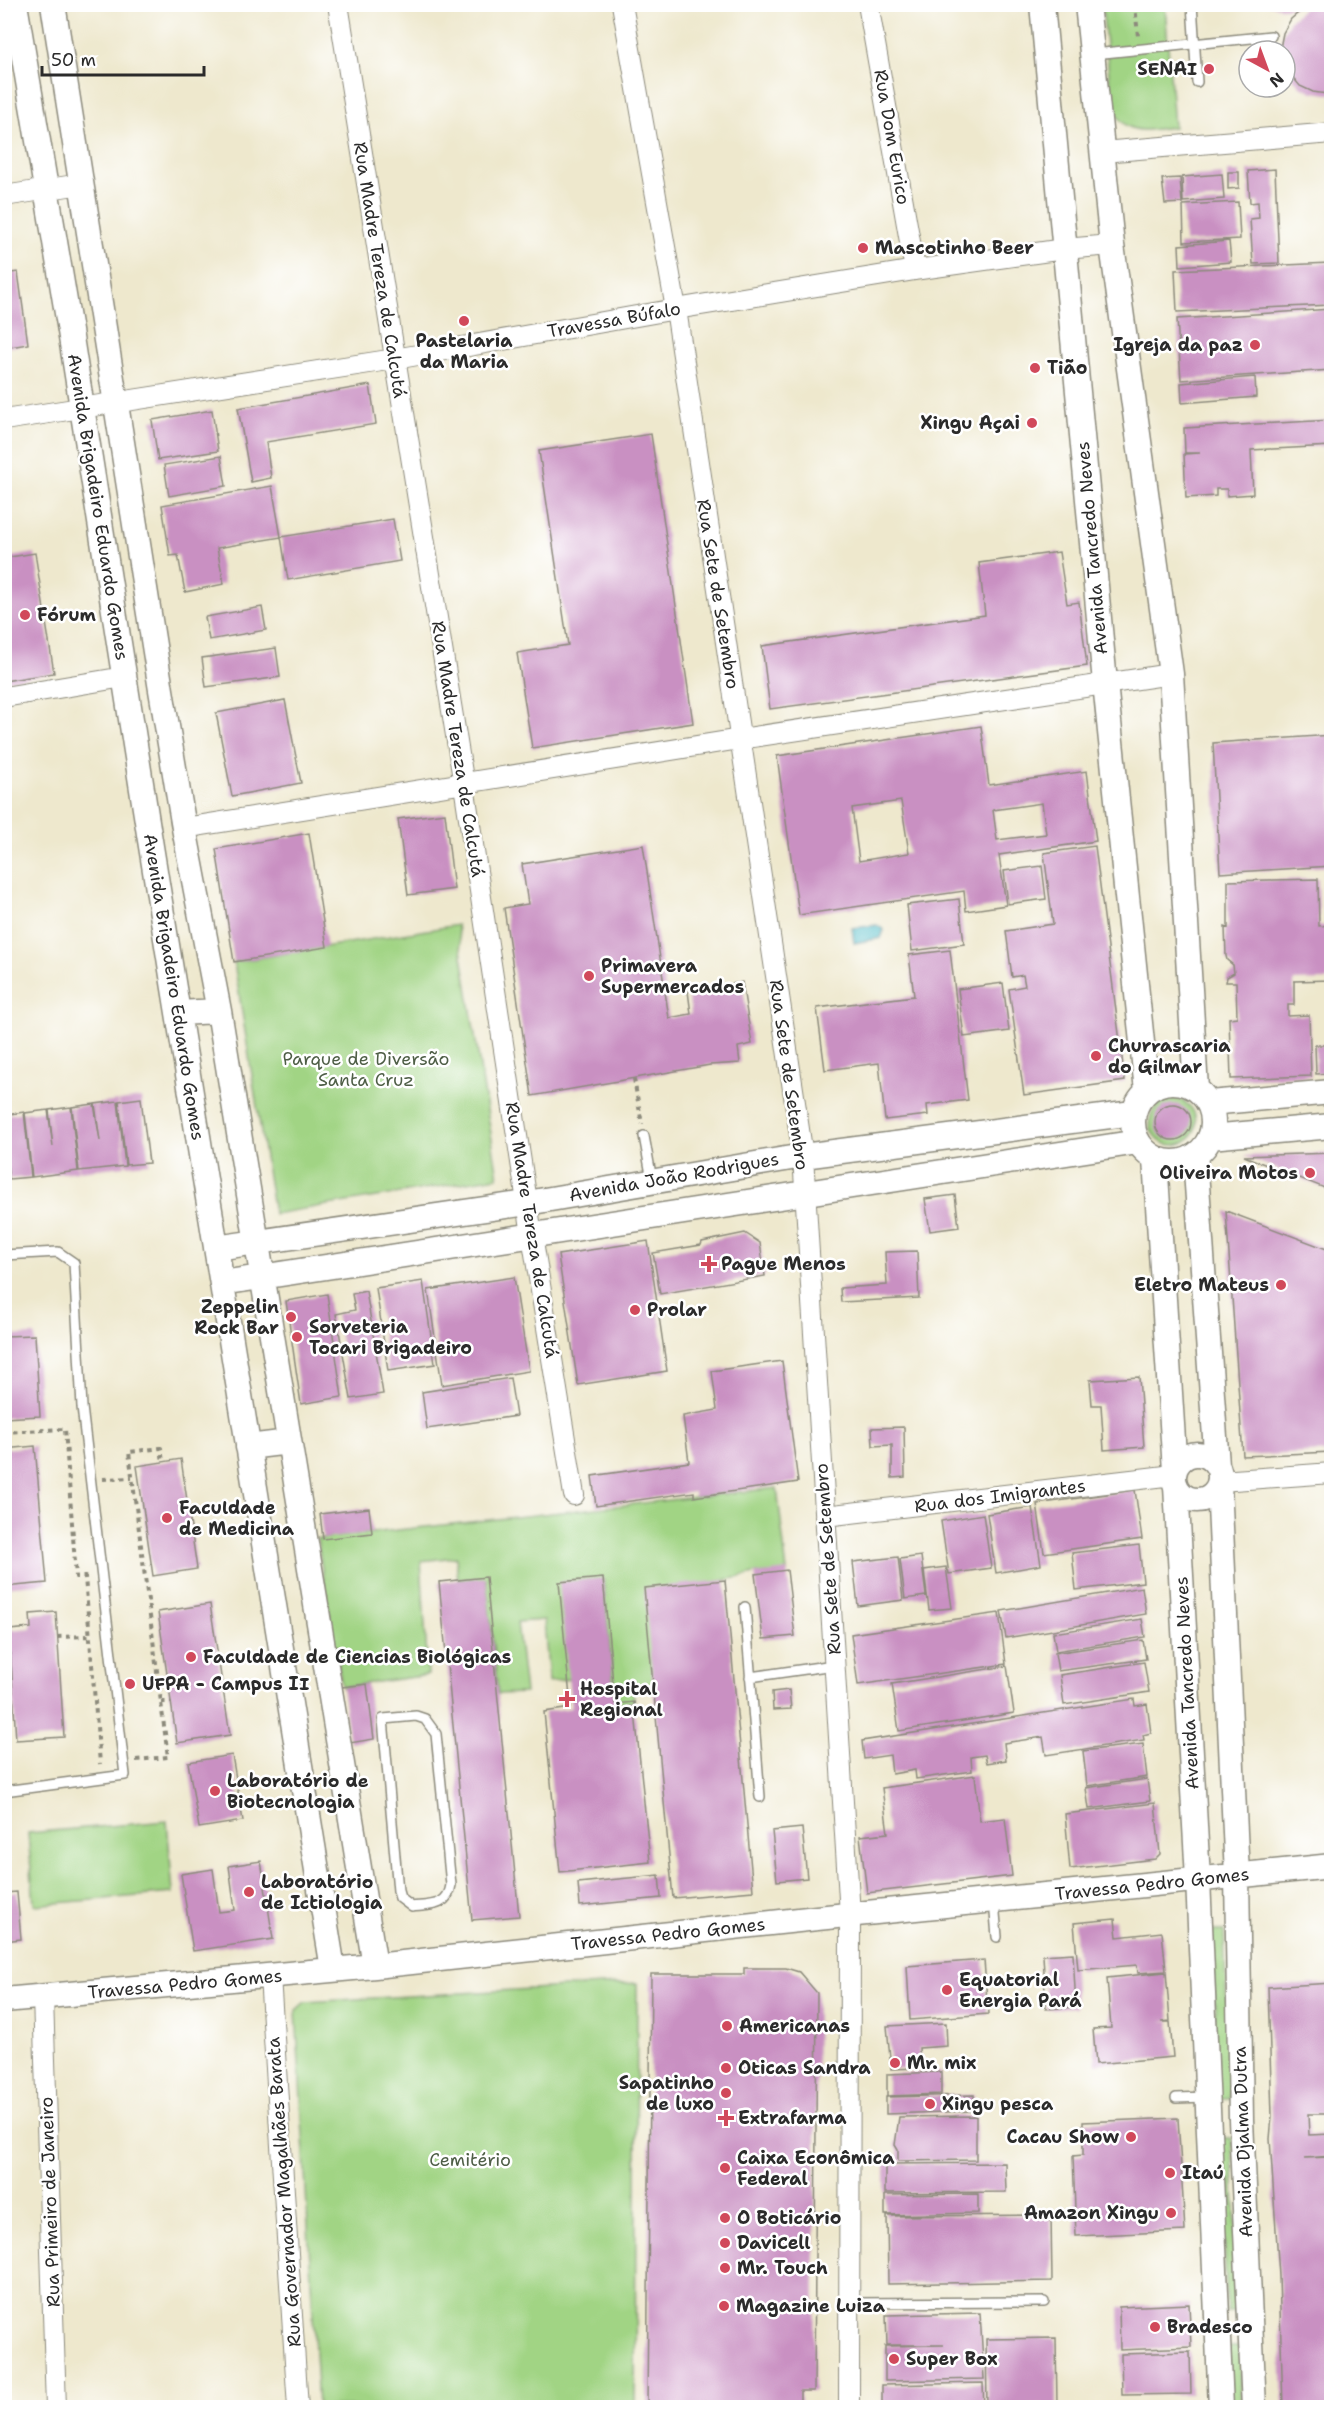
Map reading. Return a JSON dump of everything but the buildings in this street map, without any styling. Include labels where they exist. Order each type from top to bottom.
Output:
[{"type":"street","name":"Avenida Brigadeiro Eduardo Gomes","points":[[15,4],[70,331],[333,1969]]},
{"type":"street","name":"Avenida Brigadeiro Eduardo Gomes","points":[[53,4],[184,828],[219,1011],[289,1442],[341,1724],[375,1966]]},
{"type":"street","name":"Rua Madre Tereza de Calcutá","points":[[338,4],[464,784],[527,1203],[574,1495]]},
{"type":"street","name":"Rua Sete de Setembro","points":[[622,4],[676,309],[802,1156],[850,1915],[849,2408]]},
{"type":"street","name":"Rua Dom Eurico","points":[[868,4],[915,270]]},
{"type":"street","name":"Avenida Tancredo Neves","points":[[1042,4],[1105,683],[1147,1091]]},
{"type":"street","points":[[1087,4],[1112,245],[1171,674],[1203,1096],[1214,1123],[1210,1137],[1202,1150],[1182,1162],[1155,1159],[1145,1152],[1133,1128],[1133,1113],[1147,1091],[1158,1084],[1171,1081],[1184,1083],[1203,1096],[1332,1092]]},
{"type":"street","points":[[1102,152],[1332,133]]},
{"type":"street","points":[[4,196],[81,184]]},
{"type":"street","name":"Travessa Búfalo","points":[[4,420],[395,359],[676,309],[915,270],[1064,249],[1112,245]]},
{"type":"street","points":[[70,331],[105,325]]},
{"type":"street","points":[[184,828],[740,739],[1171,674]]},
{"type":"street","points":[[4,697],[126,687],[161,690]]},
{"type":"street","points":[[178,1013],[219,1011]]},
{"type":"street","name":"Avenida João Rodrigues","points":[[216,1248],[527,1203],[802,1156],[1133,1113]]},
{"type":"street","points":[[1210,1137],[1332,1126]]},
{"type":"street","name":"Avenida João Rodrigues","points":[[222,1283],[1138,1142]]},
{"type":"street","points":[[1195,1156],[1219,1477],[1238,1876]]},
{"type":"street","name":"Avenida Tancredo Neves","points":[[1155,1159],[1198,1879]]},
{"type":"street","points":[[327,1232],[329,1266]]},
{"type":"street","points":[[248,1448],[289,1442]]},
{"type":"street","points":[[1190,1455],[1205,1456],[1219,1477],[1211,1496],[1198,1500],[1185,1497],[1175,1477],[1178,1464],[1190,1455]]},
{"type":"street","points":[[1219,1477],[1332,1473]]},
{"type":"street","name":"Rua dos Imigrantes","points":[[825,1516],[1175,1477]]},
{"type":"street","name":"Travessa Pedro Gomes","points":[[4,2000],[375,1966],[1332,1866]]},
{"type":"street","name":"Avenida Djalma Dutra","points":[[1238,1876],[1241,2120],[1254,2408]]},
{"type":"street","name":"Avenida Djalma Dutra","points":[[1198,1879],[1221,2408]]},
{"type":"street","name":"Rua Governador Magalhães Barata","points":[[270,1976],[298,2408]]},
{"type":"street","name":"Rua Primeiro de Janeiro","points":[[43,1997],[56,2408]]},
{"type":"street","points":[[1208,2121],[1241,2120]]},
{"type":"street","points":[[1218,2331],[1250,2330]]},
{"type":"lane","points":[[1192,4],[1197,82]]},
{"type":"lane","points":[[1092,54],[1271,36]]},
{"type":"lane","points":[[644,1137],[652,1180]]},
{"type":"lane","points":[[4,1255],[58,1252],[74,1263],[82,1407],[125,1775],[4,1791]]},
{"type":"lane","points":[[745,1607],[760,1797]]},
{"type":"lane","points":[[750,1677],[834,1665]]},
{"type":"lane","points":[[372,1721],[383,1719],[416,1716],[425,1719],[436,1734],[451,1885],[446,1900],[440,1904],[412,1907],[399,1898],[383,1719]]},
{"type":"lane","points":[[994,1900],[997,1937]]},
{"type":"lane","points":[[1176,2098],[1208,2097]]},
{"type":"lane","points":[[849,2303],[1044,2302]]},
{"type":"path","points":[[1135,4],[1138,41]]},
{"type":"path","points":[[634,1079],[644,1137]]},
{"type":"path","points":[[4,1432],[64,1430],[76,1577],[85,1577],[100,1764]]},
{"type":"path","points":[[163,1462],[161,1448],[129,1452],[168,1756]]},
{"type":"path","points":[[57,1637],[90,1636]]},
{"type":"path","points":[[161,1702],[171,1702]]},
{"type":"green space","points":[[1102,5],[1165,5],[1174,127],[1137,130],[1123,123],[1117,116],[1112,105]]},
{"type":"green space","name":"Parque de Diversão Santa Cruz","points":[[457,925],[498,1177],[274,1214],[234,962]]},
{"type":"green space","points":[[1173,1099],[1189,1106],[1196,1122],[1189,1138],[1173,1145],[1157,1138],[1150,1122],[1157,1106]]},
{"type":"green space","points":[[777,1488],[787,1572],[755,1574],[725,1580],[653,1686],[633,1688],[634,1702],[615,1704],[603,1578],[569,1679],[549,1682],[544,1620],[517,1622],[525,1693],[498,1694],[486,1578],[458,1580],[456,1557],[421,1561],[428,1675],[342,1687],[317,1539]]},
{"type":"green space","points":[[167,1821],[173,1893],[34,1905],[28,1833]]},
{"type":"green space","points":[[1212,1931],[1224,1931],[1230,2099],[1218,2099]]},
{"type":"green space","name":"Cemitério","points":[[637,1983],[635,2407],[318,2407],[296,2010],[305,2002]]},
{"type":"green space","points":[[1220,2138],[1232,2138],[1239,2312],[1227,2312]]},
{"type":"green space","points":[[1228,2347],[1240,2347],[1242,2407],[1231,2407]]},
{"type":"water","points":[[877,925],[884,930],[881,938],[854,943],[852,928]]},
{"type":"place","name":"SENAI","points":[[1209,69]]},
{"type":"place","name":"Mascotinho Beer","points":[[863,248]]},
{"type":"place","name":"Pastelaria da Maria","points":[[464,321]]},
{"type":"place","name":"Igreja da paz","points":[[1255,345]]},
{"type":"place","name":"Tião","points":[[1035,368]]},
{"type":"place","name":"Xingu Açai","points":[[1032,423]]},
{"type":"place","name":"Fórum","points":[[25,615]]},
{"type":"place","name":"Primavera Supermercados","points":[[589,976]]},
{"type":"place","name":"Churrascaria do Gilmar","points":[[1096,1056]]},
{"type":"place","name":"Oliveira Motos","points":[[1310,1173]]},
{"type":"place","name":"Pague Menos","points":[[709,1264]]},
{"type":"place","name":"Eletro Mateus","points":[[1281,1285]]},
{"type":"place","name":"Prolar","points":[[635,1310]]},
{"type":"place","name":"Zeppelin Rock Bar","points":[[291,1317]]},
{"type":"place","name":"Sorveteria Tocari Brigadeiro","points":[[297,1337]]},
{"type":"place","name":"Faculdade de Medicina","points":[[167,1518]]},
{"type":"place","name":"Faculdade de Ciencias Biológicas","points":[[191,1657]]},
{"type":"place","name":"UFPA - Campus II","points":[[130,1684]]},
{"type":"place","name":"Hospital Regional","points":[[567,1699]]},
{"type":"place","name":"Laboratório de Biotecnologia","points":[[215,1791]]},
{"type":"place","name":"Laboratório de Ictiologia","points":[[249,1892]]},
{"type":"place","name":"Equatorial Energia Pará","points":[[947,1990]]},
{"type":"place","name":"Americanas","points":[[727,2026]]},
{"type":"place","name":"Mr. mix","points":[[895,2063]]},
{"type":"place","name":"Oticas Sandra","points":[[726,2068]]},
{"type":"place","name":"Sapatinho de luxo","points":[[726,2093]]},
{"type":"place","name":"Xingu pesca","points":[[930,2104]]},
{"type":"place","name":"Extrafarma","points":[[726,2118]]},
{"type":"place","name":"Cacau Show","points":[[1131,2137]]},
{"type":"place","name":"Caixa Econômica Federal","points":[[725,2168]]},
{"type":"place","name":"Itaú","points":[[1170,2173]]},
{"type":"place","name":"Amazon Xingu","points":[[1171,2213]]},
{"type":"place","name":"O Boticário","points":[[725,2218]]},
{"type":"place","name":"DaviCell","points":[[725,2243]]},
{"type":"place","name":"Mr. Touch","points":[[725,2268]]},
{"type":"place","name":"Magazine Luiza","points":[[724,2306]]},
{"type":"place","name":"Bradesco","points":[[1155,2327]]},
{"type":"place","name":"Super Box","points":[[894,2359]]}]
